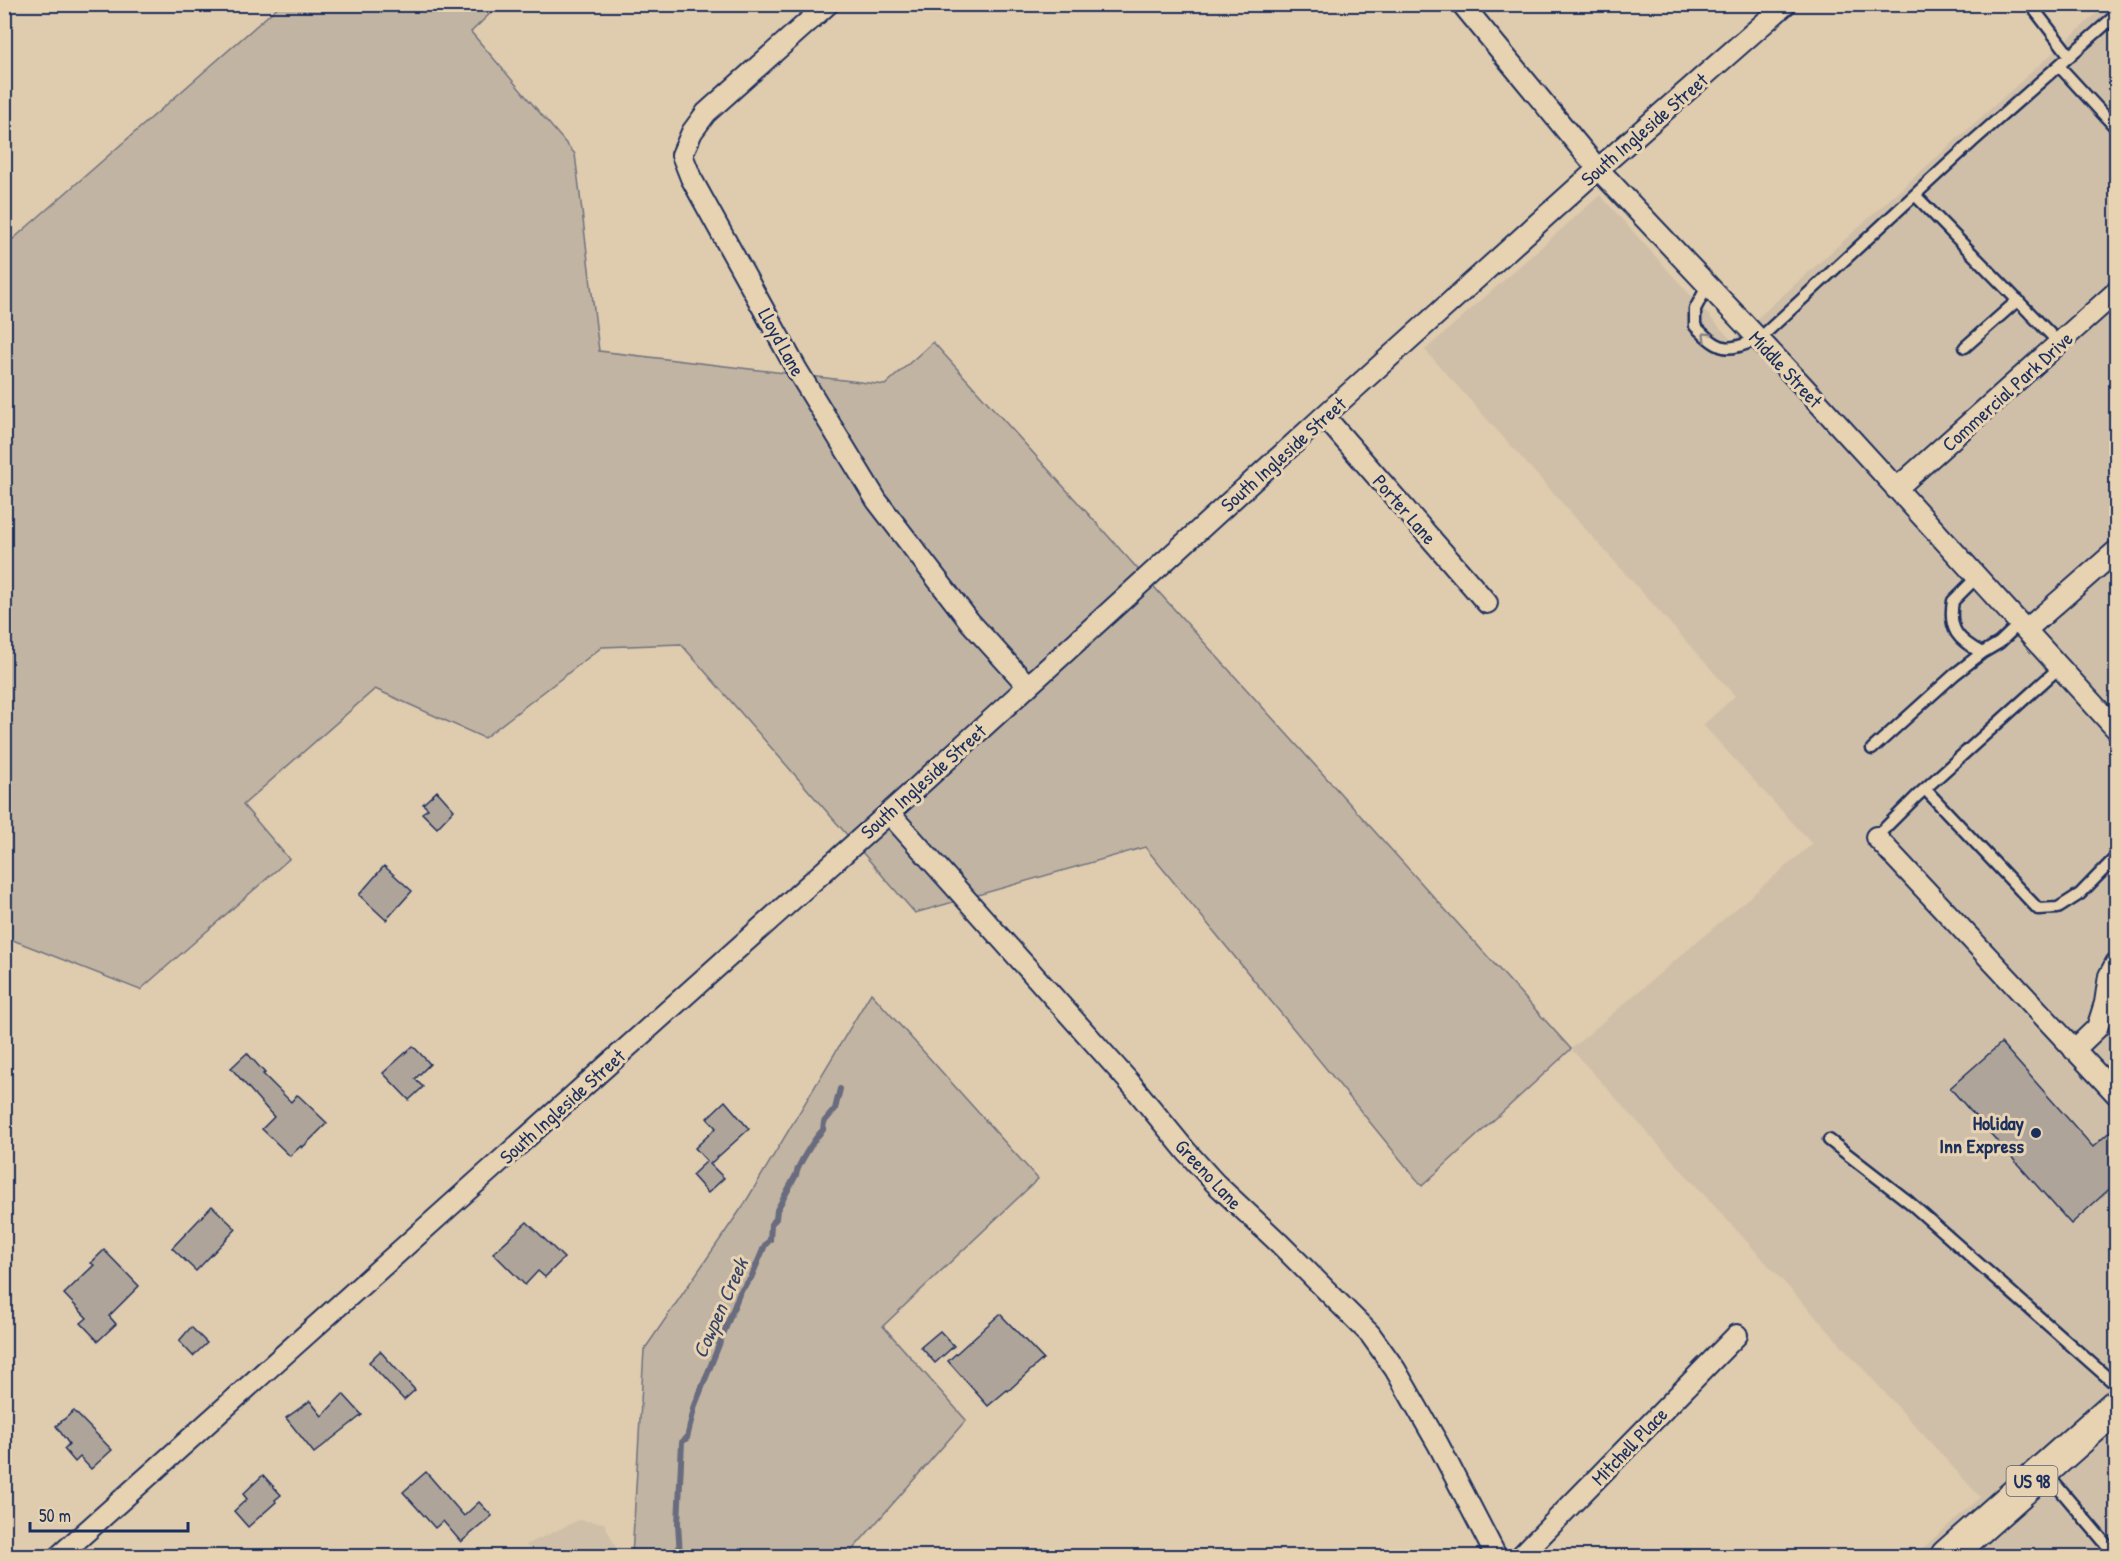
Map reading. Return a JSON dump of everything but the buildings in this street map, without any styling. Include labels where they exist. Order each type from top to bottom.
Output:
[{"type":"main road","name":"US 98","points":[[1947,1557],[2116,1406]]},
{"type":"street","name":"Lloyd Lane","points":[[828,4],[706,113],[692,132],[682,155],[691,178],[797,370],[877,501],[970,622],[1028,687]]},
{"type":"street","name":"Middle Street","points":[[1462,4],[1598,169],[1759,339],[2116,729]]},
{"type":"street","name":"South Ingleside Street","points":[[59,1557],[889,813],[1598,169],[1786,4]]},
{"type":"street","name":"Commercial Park Drive","points":[[1896,489],[2116,292]]},
{"type":"street","name":"Porter Lane","points":[[1324,416],[1487,603]]},
{"type":"street","points":[[2023,626],[2116,551]]},
{"type":"street","name":"Greeno Lane","points":[[889,813],[1132,1084],[1208,1175],[1370,1334],[1395,1369],[1438,1444],[1496,1557]]},
{"type":"street","points":[[1876,837],[2116,1094]]},
{"type":"street","points":[[2074,1050],[2097,1028],[2109,976],[2116,963]]},
{"type":"street","name":"Mitchell Place","points":[[1521,1557],[1737,1335]]},
{"type":"lane","points":[[2030,4],[2070,56]]},
{"type":"lane","points":[[1708,285],[1695,309],[1695,326],[1714,344],[1732,349],[1759,339],[2116,15]]},
{"type":"lane","points":[[2059,66],[2116,128]]},
{"type":"lane","points":[[1915,195],[2060,344]]},
{"type":"lane","points":[[1965,347],[2018,300]]},
{"type":"lane","points":[[1978,576],[1953,601],[1952,627],[1964,643],[1983,653]]},
{"type":"lane","points":[[1872,749],[1955,674],[2023,626]]},
{"type":"lane","points":[[1876,837],[1925,789],[2061,667]]},
{"type":"lane","points":[[1925,789],[2038,909],[2058,908],[2080,894],[2116,857]]},
{"type":"lane","points":[[1829,1140],[1909,1202],[2116,1385]]},
{"type":"lane","points":[[2044,1471],[2116,1557]]},
{"type":"shaded area","points":[[280,5],[499,5],[471,32],[575,154],[599,351],[885,385],[933,342],[1571,1049],[1422,1186],[1145,847],[915,913],[681,644],[602,647],[484,738],[375,689],[243,805],[289,859],[140,990],[5,937],[4,247]]},
{"type":"shaded area","points":[[2106,5],[2116,5],[2116,1556],[1914,1556],[1980,1497],[1571,1049],[1812,844],[1703,725],[1735,696],[1425,350],[1600,195],[1732,341]]},
{"type":"shaded area","points":[[871,993],[1038,1179],[883,1326],[966,1420],[847,1556],[632,1556],[644,1350],[745,1203]]},
{"type":"shaded area","points":[[579,1520],[604,1523],[620,1556],[536,1556],[526,1545]]},
{"type":"waterway","name":"Cowpen Creek","points":[[680,1556],[678,1523],[682,1442],[687,1438],[695,1405],[740,1292],[751,1278],[765,1245],[770,1240],[771,1224],[776,1219],[777,1210],[800,1165],[823,1130],[824,1122],[835,1109],[840,1089]]},
{"type":"place","name":"Holiday Inn Express","points":[[2036,1133]]}]
